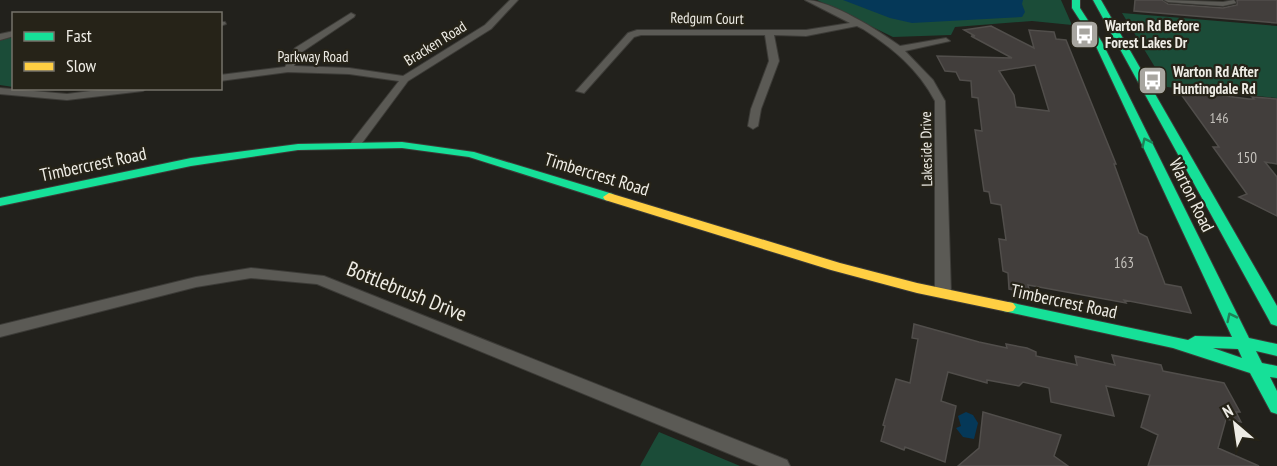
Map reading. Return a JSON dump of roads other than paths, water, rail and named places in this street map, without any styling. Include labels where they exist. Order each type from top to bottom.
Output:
[{"type":"main road","name":"Warton Road","points":[[1076,0],[1076,8],[1088,22],[1277,407]]},
{"type":"main road","name":"Warton Road","points":[[1097,0],[1277,320]]},
{"type":"main road","name":"Timbercrest Road","points":[[0,202],[191,162],[298,147],[402,146],[470,154],[836,267],[943,293],[1174,342],[1257,369],[1277,372]]},
{"type":"main road","name":"Timbercrest Road","points":[[1174,342],[1244,343],[1277,350]]},
{"type":"street","name":"Bracken Road","points":[[355,145],[405,79],[488,27],[514,0]]},
{"type":"street","name":"Lakeside Drive","points":[[809,0],[857,24],[899,49],[921,70],[940,101],[943,293]]},
{"type":"street","points":[[1168,0],[1223,4],[1232,3],[1230,0]]},
{"type":"street","points":[[288,69],[298,50],[351,15]]},
{"type":"street","name":"Redgum Court","points":[[581,91],[631,35],[648,31],[806,33],[857,24]]},
{"type":"street","points":[[753,126],[756,109],[774,61],[769,33]]},
{"type":"street","points":[[899,49],[946,41]]},
{"type":"street","name":"Parkway Road","points":[[222,78],[288,69],[349,71],[405,79]]},
{"type":"street","points":[[2,93],[67,98],[128,90]]},
{"type":"street","name":"Bottlebrush Drive","points":[[0,331],[218,278],[251,273],[319,279],[780,466]]},
{"type":"water","points":[[843,0],[1023,0],[1025,12],[1022,17],[912,23],[890,18]]},
{"type":"water","points":[[966,412],[973,415],[978,423],[974,439],[963,437],[956,428],[961,426],[958,416]]},
{"type":"place","name":"Warton Rd Before Forest Lakes Dr","points":[[1084,34]]},
{"type":"place","name":"Warton Rd After Huntingdale Rd","points":[[1152,80]]}]
